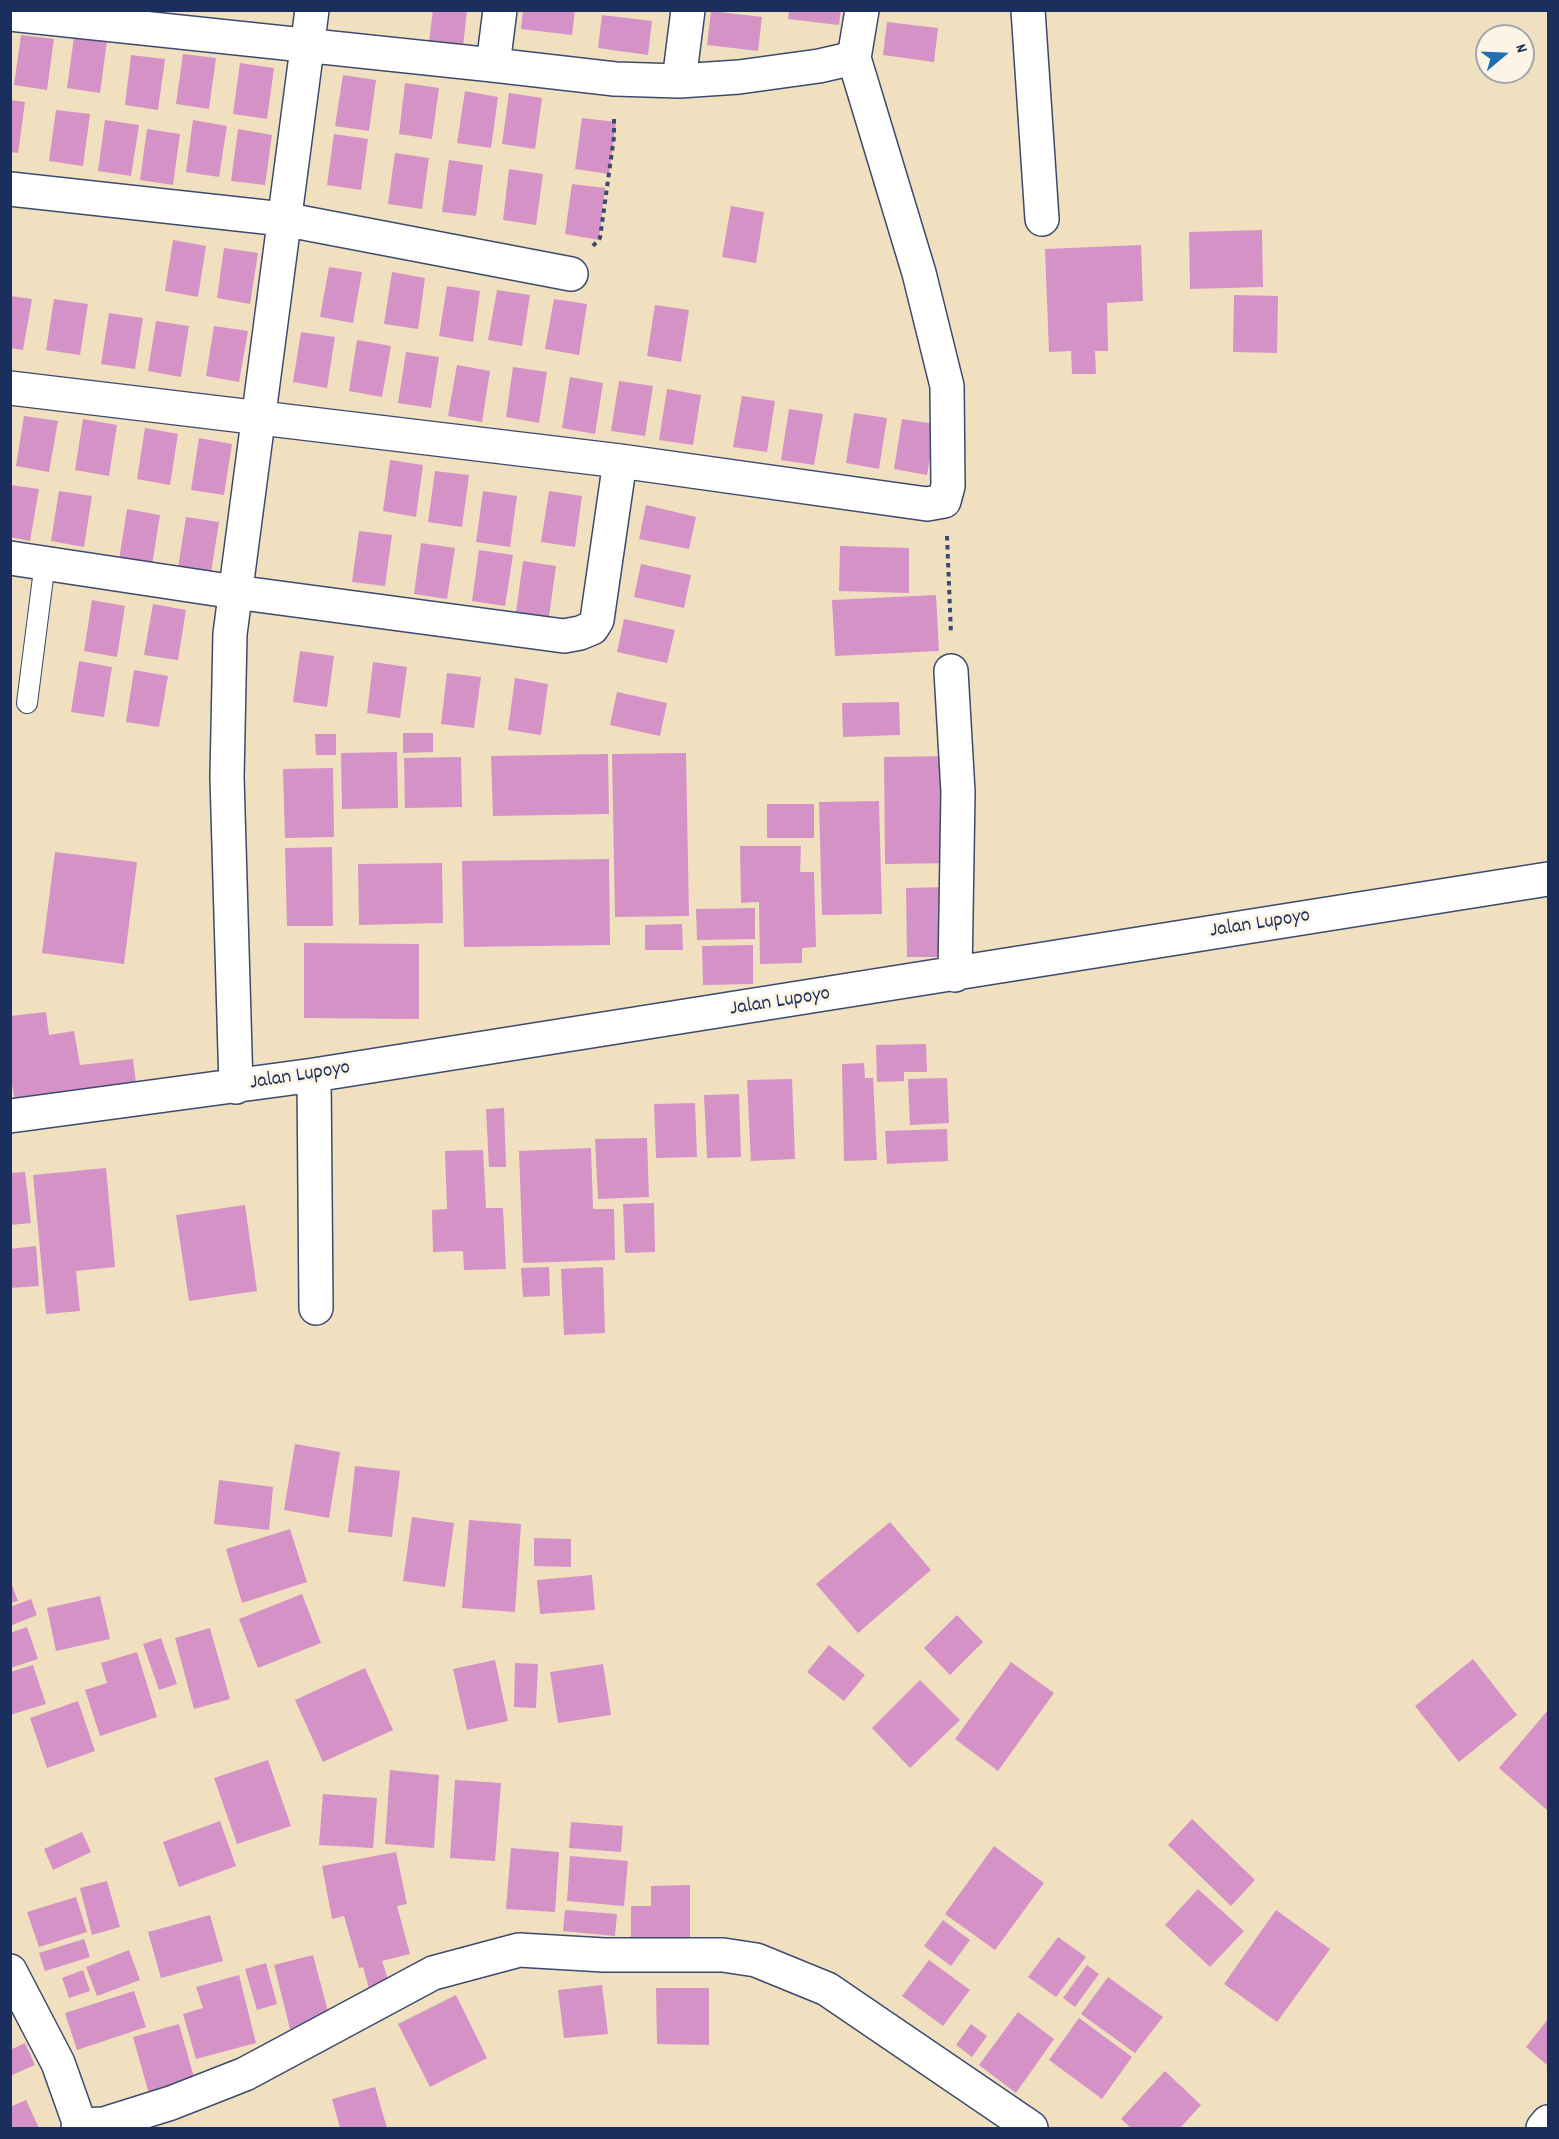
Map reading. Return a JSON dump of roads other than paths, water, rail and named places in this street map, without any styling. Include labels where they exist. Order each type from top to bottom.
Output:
[{"type":"street","points":[[236,1087],[227,777],[231,634],[283,219],[312,10]]},
{"type":"street","points":[[494,65],[500,10]]},
{"type":"street","points":[[679,81],[688,10]]},
{"type":"street","points":[[10,388],[620,460],[927,504],[944,501],[948,486],[947,386],[919,273],[854,58],[862,10]]},
{"type":"street","points":[[1028,10],[1042,219]]},
{"type":"street","points":[[21,14],[615,79],[679,81],[769,74],[854,58]]},
{"type":"street","points":[[10,189],[283,219],[571,274]]},
{"type":"street","points":[[10,558],[235,592],[564,636],[592,628],[597,620],[620,460]]},
{"type":"street","points":[[951,670],[958,792],[955,975]]},
{"type":"street","name":"Jalan Lupoyo","points":[[10,1116],[314,1075],[1548,879]]},
{"type":"street","points":[[314,1075],[316,1308]]},
{"type":"street","points":[[10,1971],[92,2127],[171,2103],[246,2074],[433,1973],[519,1950],[604,1955],[723,1955],[756,1960],[827,1989],[1031,2128]]},
{"type":"street","points":[[1543,2128],[1548,2122]]},
{"type":"lane","points":[[27,703],[45,562]]}]
